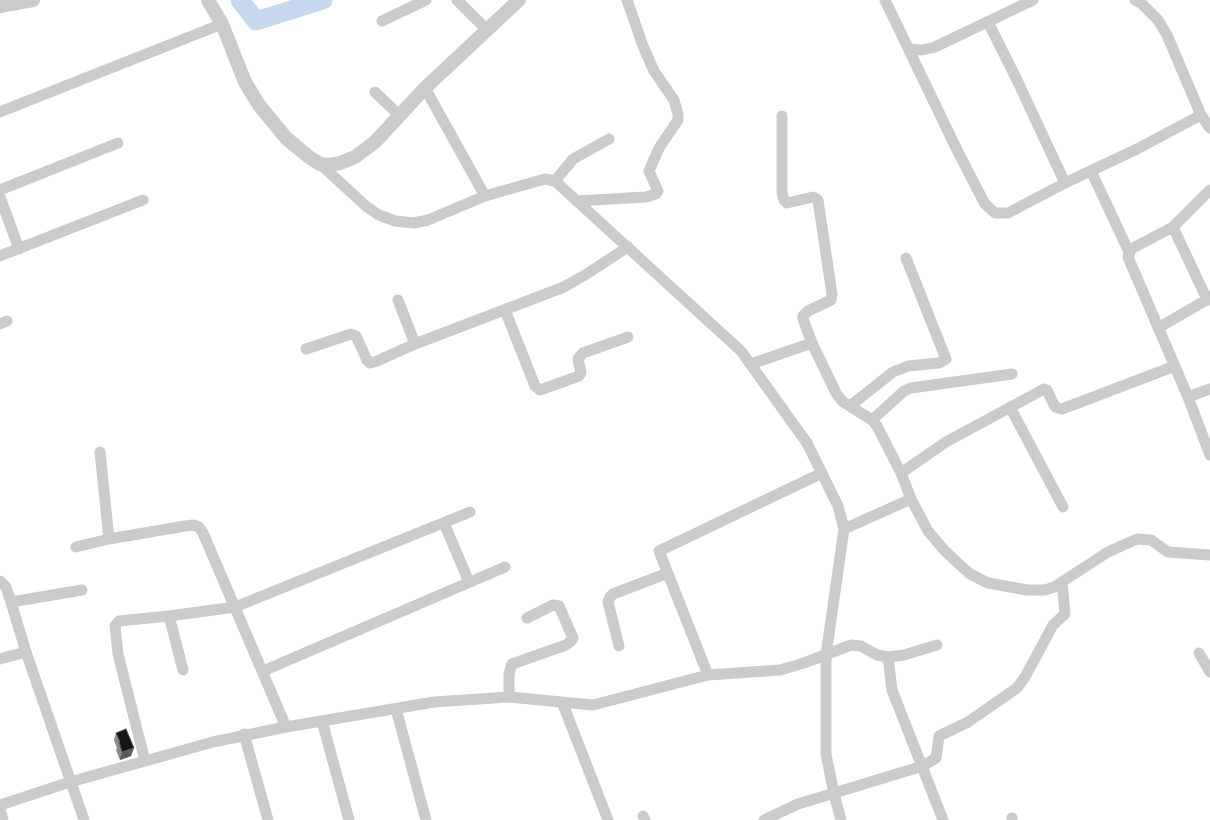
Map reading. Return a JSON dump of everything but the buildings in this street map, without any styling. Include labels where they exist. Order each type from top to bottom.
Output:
[{"type":"street","points":[[0,6],[33,0]]},
{"type":"street","points":[[208,0],[222,24],[245,82],[259,105],[286,138],[320,164],[367,207],[395,221],[414,222],[428,220],[485,196],[545,179],[555,181],[742,351],[807,443],[838,506],[844,529],[826,655],[826,754],[841,820]]},
{"type":"street","points":[[382,21],[426,0]]},
{"type":"street","points":[[457,0],[486,29]]},
{"type":"street","points":[[320,164],[340,163],[355,156],[375,142],[425,88],[519,0]]},
{"type":"street","points":[[576,201],[646,197],[656,194],[658,191],[649,171],[658,148],[678,120],[674,100],[654,71],[642,46],[627,0]]},
{"type":"street","points":[[885,0],[957,150],[985,204],[995,213],[1008,213],[1201,115]]},
{"type":"street","points":[[909,49],[922,50],[935,47],[1033,0]]},
{"type":"street","points":[[1135,0],[1141,3],[1158,20],[1168,36],[1201,115],[1210,128]]},
{"type":"street","points":[[988,22],[1065,183]]},
{"type":"street","points":[[0,112],[222,24]]},
{"type":"street","points":[[425,88],[485,196]]},
{"type":"street","points":[[375,92],[399,114]]},
{"type":"street","points":[[782,116],[782,193],[787,203],[813,197],[818,200],[832,294],[831,300],[808,311],[803,316],[803,319],[812,343],[836,393],[842,401],[872,420],[883,434],[911,499],[928,531],[945,551],[970,574],[988,583],[1035,591],[1045,590],[1062,582],[1108,552],[1137,539],[1150,540],[1168,552],[1210,555]]},
{"type":"street","points":[[555,181],[573,159],[609,139]]},
{"type":"street","points":[[0,190],[118,143]]},
{"type":"street","points":[[1090,171],[1129,252],[1131,264],[1188,397],[1210,455]]},
{"type":"street","points":[[1129,252],[1141,242],[1173,227],[1210,190]]},
{"type":"street","points":[[0,198],[19,249]]},
{"type":"street","points":[[0,256],[143,200]]},
{"type":"street","points":[[1158,328],[1209,299],[1204,293],[1173,227]]},
{"type":"street","points":[[306,349],[351,334],[356,336],[370,363],[574,282],[628,247]]},
{"type":"street","points":[[850,406],[894,372],[908,366],[939,363],[946,359],[906,258]]},
{"type":"street","points":[[398,300],[415,344]]},
{"type":"street","points":[[505,310],[535,386],[540,390],[579,376],[581,374],[578,359],[583,353],[628,336]]},
{"type":"street","points":[[751,364],[812,343]]},
{"type":"street","points":[[901,473],[946,442],[1046,389],[1052,404],[1057,409],[1175,366]]},
{"type":"street","points":[[872,420],[904,391],[911,388],[1012,374]]},
{"type":"street","points":[[1188,397],[1210,389]]},
{"type":"street","points":[[1010,407],[1063,507]]},
{"type":"street","points":[[100,452],[109,539]]},
{"type":"street","points":[[708,675],[659,551],[822,473]]},
{"type":"street","points":[[844,529],[911,499]]},
{"type":"street","points":[[145,761],[118,654],[115,626],[119,621],[235,607],[470,512]]},
{"type":"street","points":[[444,523],[469,582]]},
{"type":"street","points":[[76,548],[109,539],[185,526],[193,525],[199,527],[286,726]]},
{"type":"street","points":[[263,670],[505,568]]},
{"type":"street","points":[[619,646],[608,602],[610,597],[668,573]]},
{"type":"street","points":[[0,581],[6,587],[26,652],[84,820]]},
{"type":"street","points":[[764,820],[798,804],[923,766],[936,758],[939,736],[968,722],[1016,688],[1025,677],[1053,626],[1065,614],[1062,582]]},
{"type":"street","points":[[11,602],[82,590]]},
{"type":"street","points":[[509,697],[509,674],[512,664],[566,645],[573,638],[559,606],[553,605],[527,618]]},
{"type":"street","points":[[169,616],[183,670]]},
{"type":"street","points":[[0,805],[70,782],[145,761],[244,734],[286,726],[434,702],[509,697],[593,704],[708,675],[780,670],[851,645],[861,646],[877,655],[888,657],[904,655],[937,645]]},
{"type":"street","points":[[0,659],[26,652]]},
{"type":"street","points":[[1199,653],[1210,672]]},
{"type":"street","points":[[888,657],[892,690],[923,766],[940,819]]},
{"type":"street","points":[[562,702],[608,820]]},
{"type":"street","points":[[396,709],[426,820]]},
{"type":"street","points":[[322,721],[349,820]]},
{"type":"street","points":[[244,734],[268,820]]},
{"type":"street","points":[[0,809],[3,820]]},
{"type":"waterway","points":[[240,0],[256,21],[323,0]]}]
